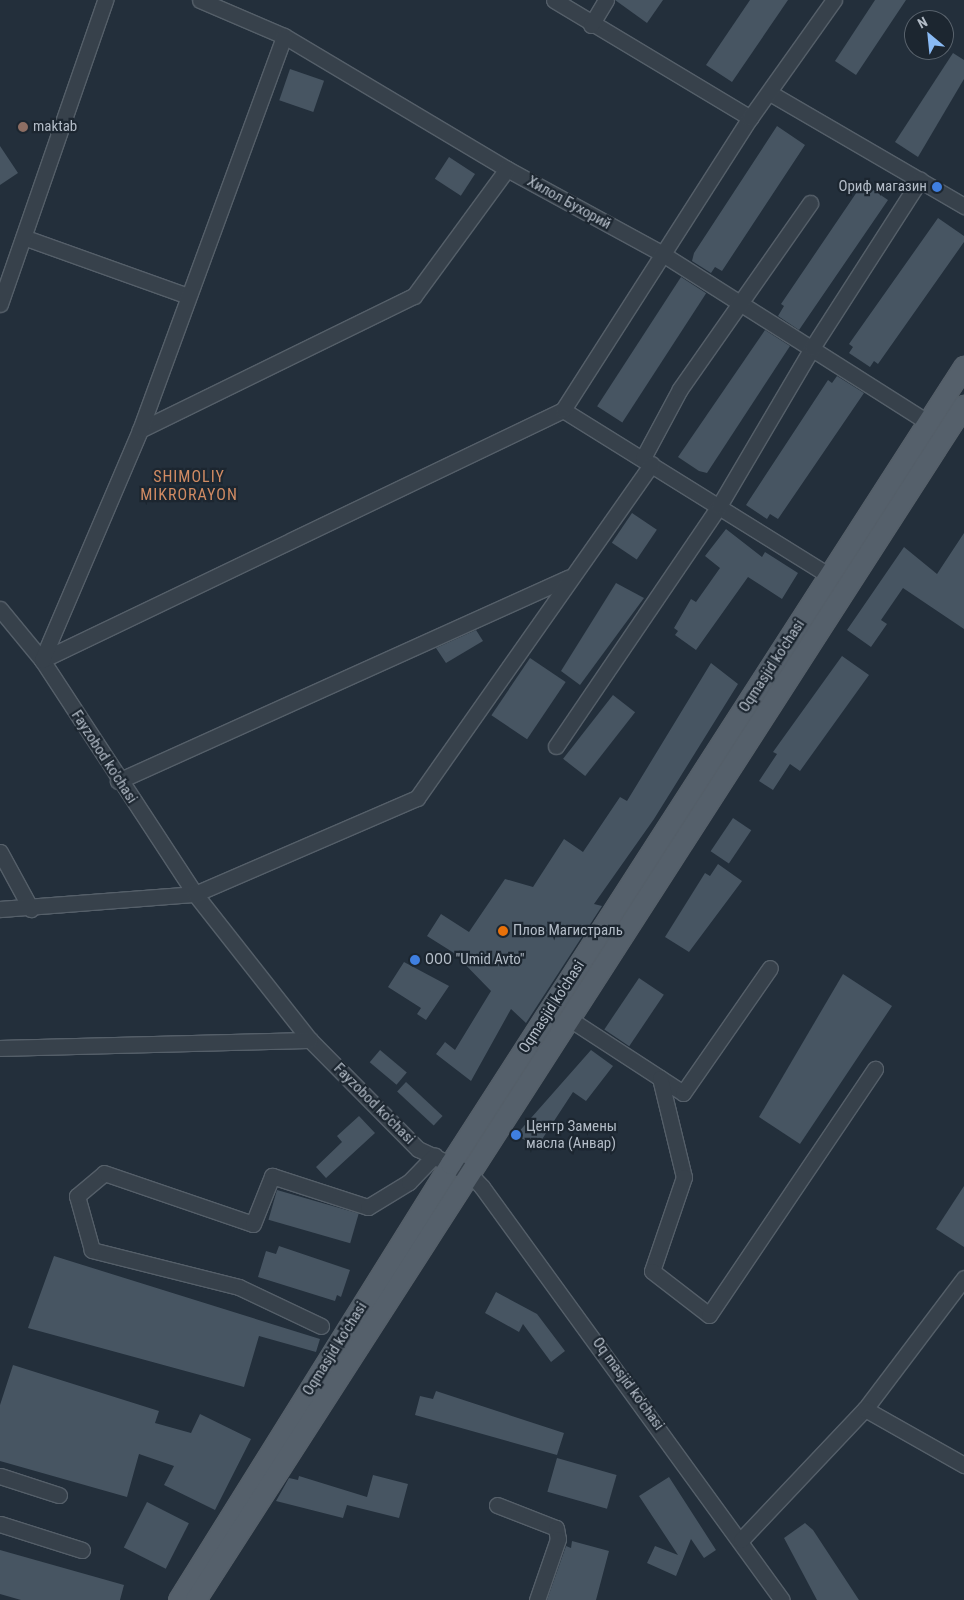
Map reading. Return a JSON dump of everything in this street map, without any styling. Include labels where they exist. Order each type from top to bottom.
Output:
[{"type":"main road","name":"Oqmasjid ko'chasi","points":[[179,1600],[443,1159],[830,576],[964,367]]},
{"type":"main road","name":"Oqmasjid ko'chasi","points":[[196,1600],[568,1018],[964,406]]},
{"type":"street","points":[[0,304],[26,238],[105,0]]},
{"type":"street","name":"Хилол Бухорий","points":[[200,0],[284,36],[507,169],[661,253],[929,422]]},
{"type":"street","points":[[554,0],[590,25],[750,118]]},
{"type":"street","points":[[590,25],[606,0]]},
{"type":"street","points":[[42,660],[563,410],[661,253],[750,118],[770,93],[834,0]]},
{"type":"street","points":[[42,660],[140,430],[284,36]]},
{"type":"street","points":[[770,93],[964,206]]},
{"type":"street","points":[[140,430],[414,296],[507,169]]},
{"type":"street","points":[[556,746],[719,506],[812,348],[920,180]]},
{"type":"street","points":[[0,909],[31,910],[195,894],[417,798],[648,461],[680,389],[810,203]]},
{"type":"street","points":[[26,238],[188,296]]},
{"type":"street","points":[[563,410],[648,461],[830,576]]},
{"type":"street","points":[[118,781],[569,578]]},
{"type":"street","name":"Fayzobod ko'chasi","points":[[0,609],[5,626],[42,660],[118,781],[195,894],[310,1040],[418,1149],[443,1159],[469,1173]]},
{"type":"street","points":[[0,852],[31,910]]},
{"type":"street","points":[[568,1018],[683,1093],[770,968]]},
{"type":"street","points":[[0,1048],[310,1040]]},
{"type":"street","points":[[660,1078],[684,1177],[652,1270],[709,1315],[875,1069]]},
{"type":"street","points":[[321,1326],[239,1287],[92,1250],[77,1196],[104,1173],[253,1224],[272,1176],[368,1207],[443,1159]]},
{"type":"street","name":"Oq masjid ko'chasi","points":[[469,1173],[741,1540],[782,1600]]},
{"type":"street","points":[[741,1540],[865,1409],[964,1278]]},
{"type":"street","points":[[865,1409],[964,1465]]},
{"type":"street","points":[[0,1476],[59,1495]]},
{"type":"street","points":[[497,1505],[556,1528],[558,1539],[537,1600]]},
{"type":"street","points":[[0,1524],[82,1550]]},
{"type":"building","points":[[615,0],[663,0],[647,23]]},
{"type":"building","points":[[750,0],[788,0],[732,82],[706,65]]},
{"type":"building","points":[[875,0],[906,0],[856,75],[835,61]]},
{"type":"building","points":[[954,54],[964,60],[964,79],[918,157],[895,142],[948,60],[954,60]]},
{"type":"building","points":[[290,69],[324,81],[313,112],[279,100]]},
{"type":"building","points":[[777,126],[805,145],[722,271],[715,267],[711,273],[692,261],[694,253]]},
{"type":"building","points":[[0,146],[18,173],[0,185]]},
{"type":"building","points":[[449,157],[475,174],[461,196],[435,179]]},
{"type":"building","points":[[863,183],[888,200],[799,330],[778,316],[784,306],[781,304]]},
{"type":"building","points":[[938,218],[964,236],[964,242],[878,364],[874,361],[870,367],[849,353],[853,347],[849,344]]},
{"type":"building","points":[[681,277],[706,293],[622,422],[597,406]]},
{"type":"building","points":[[765,330],[790,346],[707,473],[699,471],[678,457]]},
{"type":"building","points":[[837,376],[864,393],[778,519],[770,514],[767,519],[746,505],[828,380],[832,383]]},
{"type":"building","points":[[632,513],[657,530],[637,560],[612,543]]},
{"type":"building","points":[[726,529],[762,557],[765,552],[798,573],[782,599],[748,577],[696,650],[675,635],[678,631],[674,628],[691,599],[696,602],[720,568],[705,556]]},
{"type":"building","points":[[964,533],[964,629],[903,588],[881,620],[887,624],[871,647],[847,630],[904,547],[937,574]]},
{"type":"building","points":[[616,583],[644,598],[580,685],[561,671]]},
{"type":"building","points":[[476,630],[483,641],[446,663],[436,648]]},
{"type":"building","points":[[842,656],[869,675],[800,771],[790,764],[773,790],[759,781],[777,754],[773,752]]},
{"type":"building","points":[[530,658],[566,682],[527,739],[491,715]]},
{"type":"building","points":[[711,663],[738,684],[654,819],[594,904],[602,906],[526,1023],[511,1009],[471,1081],[436,1054],[445,1042],[455,1050],[491,991],[454,953],[427,936],[441,914],[469,932],[505,879],[533,887],[564,839],[583,852],[620,797],[627,801]]},
{"type":"building","points":[[613,695],[635,712],[585,776],[563,759]]},
{"type":"building","points":[[733,818],[751,830],[729,863],[711,851]]},
{"type":"building","points":[[718,864],[742,881],[689,952],[665,937],[705,873],[710,876]]},
{"type":"building","points":[[404,962],[449,986],[426,1020],[417,1014],[421,1008],[388,987]]},
{"type":"building","points":[[843,974],[892,1006],[800,1144],[759,1117]]},
{"type":"building","points":[[639,978],[664,995],[629,1046],[604,1029]]},
{"type":"building","points":[[380,1050],[407,1072],[397,1085],[370,1062]]},
{"type":"building","points":[[591,1050],[613,1066],[586,1101],[573,1092],[537,1147],[516,1135]]},
{"type":"building","points":[[406,1082],[443,1116],[434,1126],[397,1092]]},
{"type":"building","points":[[359,1116],[375,1133],[326,1178],[316,1167],[342,1142],[337,1136]]},
{"type":"building","points":[[964,1186],[964,1247],[936,1229]]},
{"type":"building","points":[[277,1190],[359,1213],[350,1243],[268,1220]]},
{"type":"building","points":[[279,1246],[350,1270],[341,1297],[337,1295],[335,1301],[258,1277],[266,1251],[276,1254]]},
{"type":"building","points":[[54,1256],[320,1339],[316,1352],[259,1336],[244,1387],[28,1328]]},
{"type":"building","points":[[496,1292],[537,1314],[565,1351],[551,1362],[523,1324],[519,1332],[485,1313]]},
{"type":"building","points":[[13,1365],[159,1411],[155,1423],[191,1433],[200,1414],[251,1439],[215,1510],[164,1485],[174,1466],[139,1454],[127,1497],[0,1461],[0,1405]]},
{"type":"building","points":[[436,1391],[564,1433],[557,1455],[415,1415],[420,1396],[433,1399]]},
{"type":"building","points":[[557,1458],[617,1475],[607,1509],[547,1492]]},
{"type":"building","points":[[373,1475],[408,1484],[399,1518],[347,1505],[343,1518],[276,1501],[289,1478],[298,1480],[299,1476],[367,1497]]},
{"type":"building","points":[[669,1477],[716,1550],[704,1558],[691,1539],[676,1576],[647,1563],[655,1546],[678,1555],[639,1496]]},
{"type":"building","points":[[147,1502],[189,1523],[166,1569],[124,1547]]},
{"type":"building","points":[[805,1523],[813,1530],[859,1600],[817,1600],[784,1538]]},
{"type":"building","points":[[572,1541],[609,1551],[596,1600],[547,1600],[566,1546],[571,1548]]},
{"type":"building","points":[[0,1550],[124,1585],[120,1600],[21,1600],[0,1594]]},
{"type":"place","name":"maktab","points":[[23,127]]},
{"type":"place","name":"Ориф магазин","points":[[937,187]]},
{"type":"place","name":"Плов Магистраль","points":[[503,931]]},
{"type":"place","name":"ООО \"Umid Avto\"","points":[[415,960]]},
{"type":"place","name":"Центр Замены масла (Анвар)","points":[[516,1135]]},
{"type":"district","name":"SHIMOLIY MIKRORAYON","points":[[189,486]]}]
